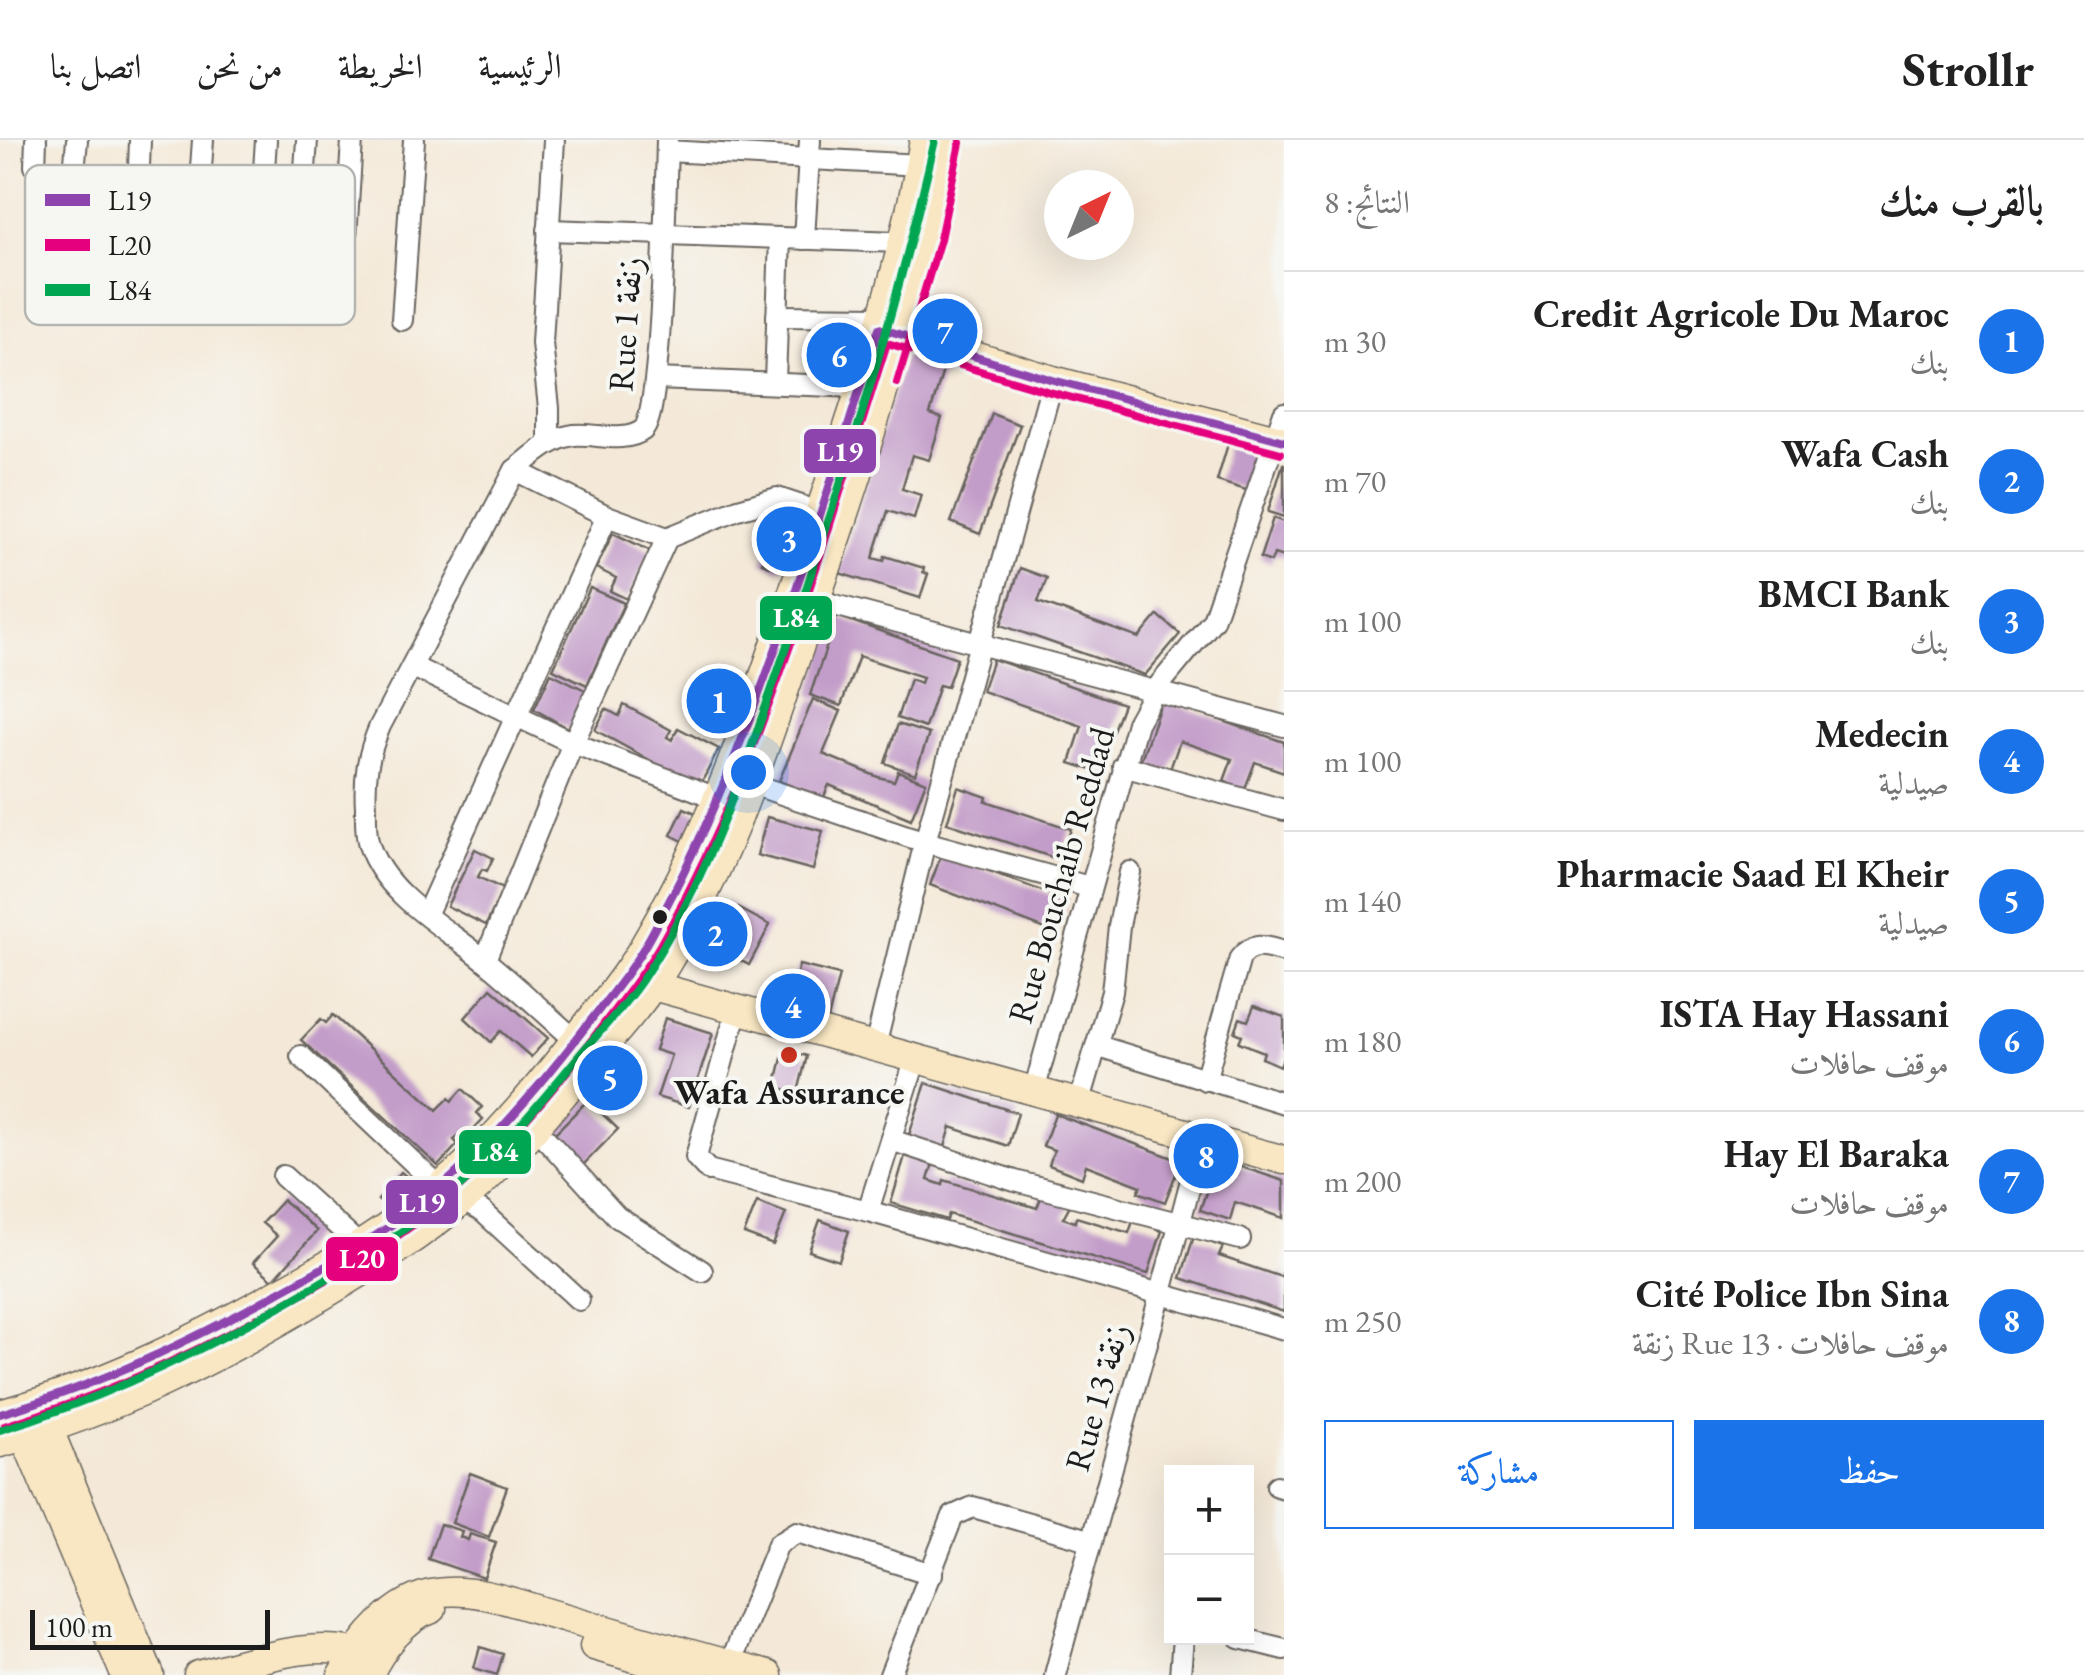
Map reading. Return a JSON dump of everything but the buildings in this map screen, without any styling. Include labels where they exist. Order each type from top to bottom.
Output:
[{"type":"main road","points":[[21,1422],[204,1365],[361,1273],[535,1127],[738,797],[859,387],[928,235],[948,140]]},
{"type":"main road","points":[[21,1422],[198,1337],[451,1194],[519,1109],[653,986],[688,928],[816,600],[887,326],[922,152]]},
{"type":"main road","points":[[887,326],[1054,380],[1282,431]]},
{"type":"main road","points":[[626,974],[653,986],[1284,1160]]},
{"type":"main road","points":[[21,1422],[125,1675]]},
{"type":"main road","points":[[21,1422],[150,1675]]},
{"type":"main road","points":[[361,1665],[385,1619],[411,1601],[435,1592],[454,1592],[503,1600],[727,1670],[768,1675]]},
{"type":"main road","points":[[361,1665],[416,1616],[442,1608],[480,1613],[694,1675]]},
{"type":"main road","points":[[198,1675],[306,1648],[330,1647],[361,1665]]},
{"type":"street","points":[[35,165],[36,140]]},
{"type":"street","points":[[75,165],[77,140]]},
{"type":"street","points":[[139,165],[140,140]]},
{"type":"street","points":[[200,165],[202,140]]},
{"type":"street","points":[[264,165],[266,140]]},
{"type":"street","points":[[305,165],[307,140]]},
{"type":"street","points":[[350,165],[352,140]]},
{"type":"street","points":[[402,320],[414,140]]},
{"type":"street","points":[[549,443],[542,343],[554,140]]},
{"type":"street","points":[[667,146],[922,152]]},
{"type":"street","name":"Rue 1 زنقة","points":[[516,470],[549,443],[572,435],[630,435],[644,430],[650,420],[656,379],[667,146]]},
{"type":"street","points":[[804,238],[809,149]]},
{"type":"street","points":[[548,230],[901,242]]},
{"type":"street","points":[[775,382],[780,238]]},
{"type":"street","points":[[776,316],[887,326]]},
{"type":"street","points":[[656,379],[859,387]]},
{"type":"street","points":[[874,1047],[925,842],[1054,380]]},
{"type":"street","name":"Rue Bouchaib Reddad","points":[[1034,1091],[1137,722],[1156,689],[1214,620],[1282,431]]},
{"type":"street","points":[[585,1049],[389,880],[368,842],[364,779],[374,739],[516,470],[606,516],[667,538],[738,509],[778,498],[819,512]]},
{"type":"street","points":[[426,915],[606,516]]},
{"type":"street","points":[[485,960],[573,743],[667,538]]},
{"type":"street","points":[[816,600],[1284,726]]},
{"type":"street","points":[[413,666],[573,743],[738,797],[1089,886]]},
{"type":"street","points":[[1122,766],[1284,810]]},
{"type":"street","points":[[1080,1104],[1112,992],[1130,872]]},
{"type":"street","points":[[1205,1080],[1240,958],[1248,948],[1256,946],[1284,952]]},
{"type":"street","points":[[736,1009],[696,1157],[700,1165],[1284,1329]]},
{"type":"street","points":[[1098,1046],[1284,1103]]},
{"type":"street","points":[[301,1056],[451,1194],[483,1212],[579,1300]]},
{"type":"street","points":[[868,1211],[916,1058]]},
{"type":"street","points":[[535,1127],[617,1216],[702,1272]]},
{"type":"street","name":"Rue 13 زنقة","points":[[1055,1675],[1202,1138]]},
{"type":"street","points":[[892,1140],[1015,1181],[1240,1239]]},
{"type":"street","points":[[283,1176],[359,1245]]},
{"type":"street","points":[[890,1675],[954,1516],[972,1507],[1090,1540]]},
{"type":"street","points":[[727,1670],[778,1544],[798,1532],[932,1574]]},
{"type":"street","points":[[1254,1642],[1284,1650]]},
{"type":"street","points":[[1180,1675],[1183,1645]]},
{"type":"transit line","name":"L84","points":[[0,1430],[126,1384],[206,1346],[323,1281],[408,1227],[489,1159],[635,990],[688,901],[757,732],[868,395],[935,140]]},
{"type":"transit line","name":"L20","points":[[897,383],[940,239],[960,143]]},
{"type":"transit line","name":"L19","points":[[0,1414],[76,1389],[185,1341],[369,1240],[462,1168],[551,1071],[643,949],[721,791],[779,638],[879,328],[1053,380],[1284,441]]},
{"type":"transit line","name":"L20","points":[[4,1426],[116,1386],[188,1354],[376,1250],[415,1224],[472,1176],[561,1079],[653,957],[731,801],[789,650],[887,343],[1050,392],[1281,453]]},
{"type":"place","name":"Hay El Baraka","points":[[945,331]]},
{"type":"place","name":"ISTA Hay Hassani","points":[[839,355]]},
{"type":"place","name":"BMCI Bank","points":[[789,539]]},
{"type":"place","name":"Credit Agricole Du Maroc","points":[[719,701]]},
{"type":"place","name":"Wafa Cash","points":[[715,934]]},
{"type":"place","name":"Medecin","points":[[793,1006]]},
{"type":"place","name":"Wafa Assurance","points":[[789,1055]]},
{"type":"place","name":"Pharmacie Saad El Kheir","points":[[610,1078]]},
{"type":"place","name":"Cité Police Ibn Sina","points":[[1206,1156]]}]
